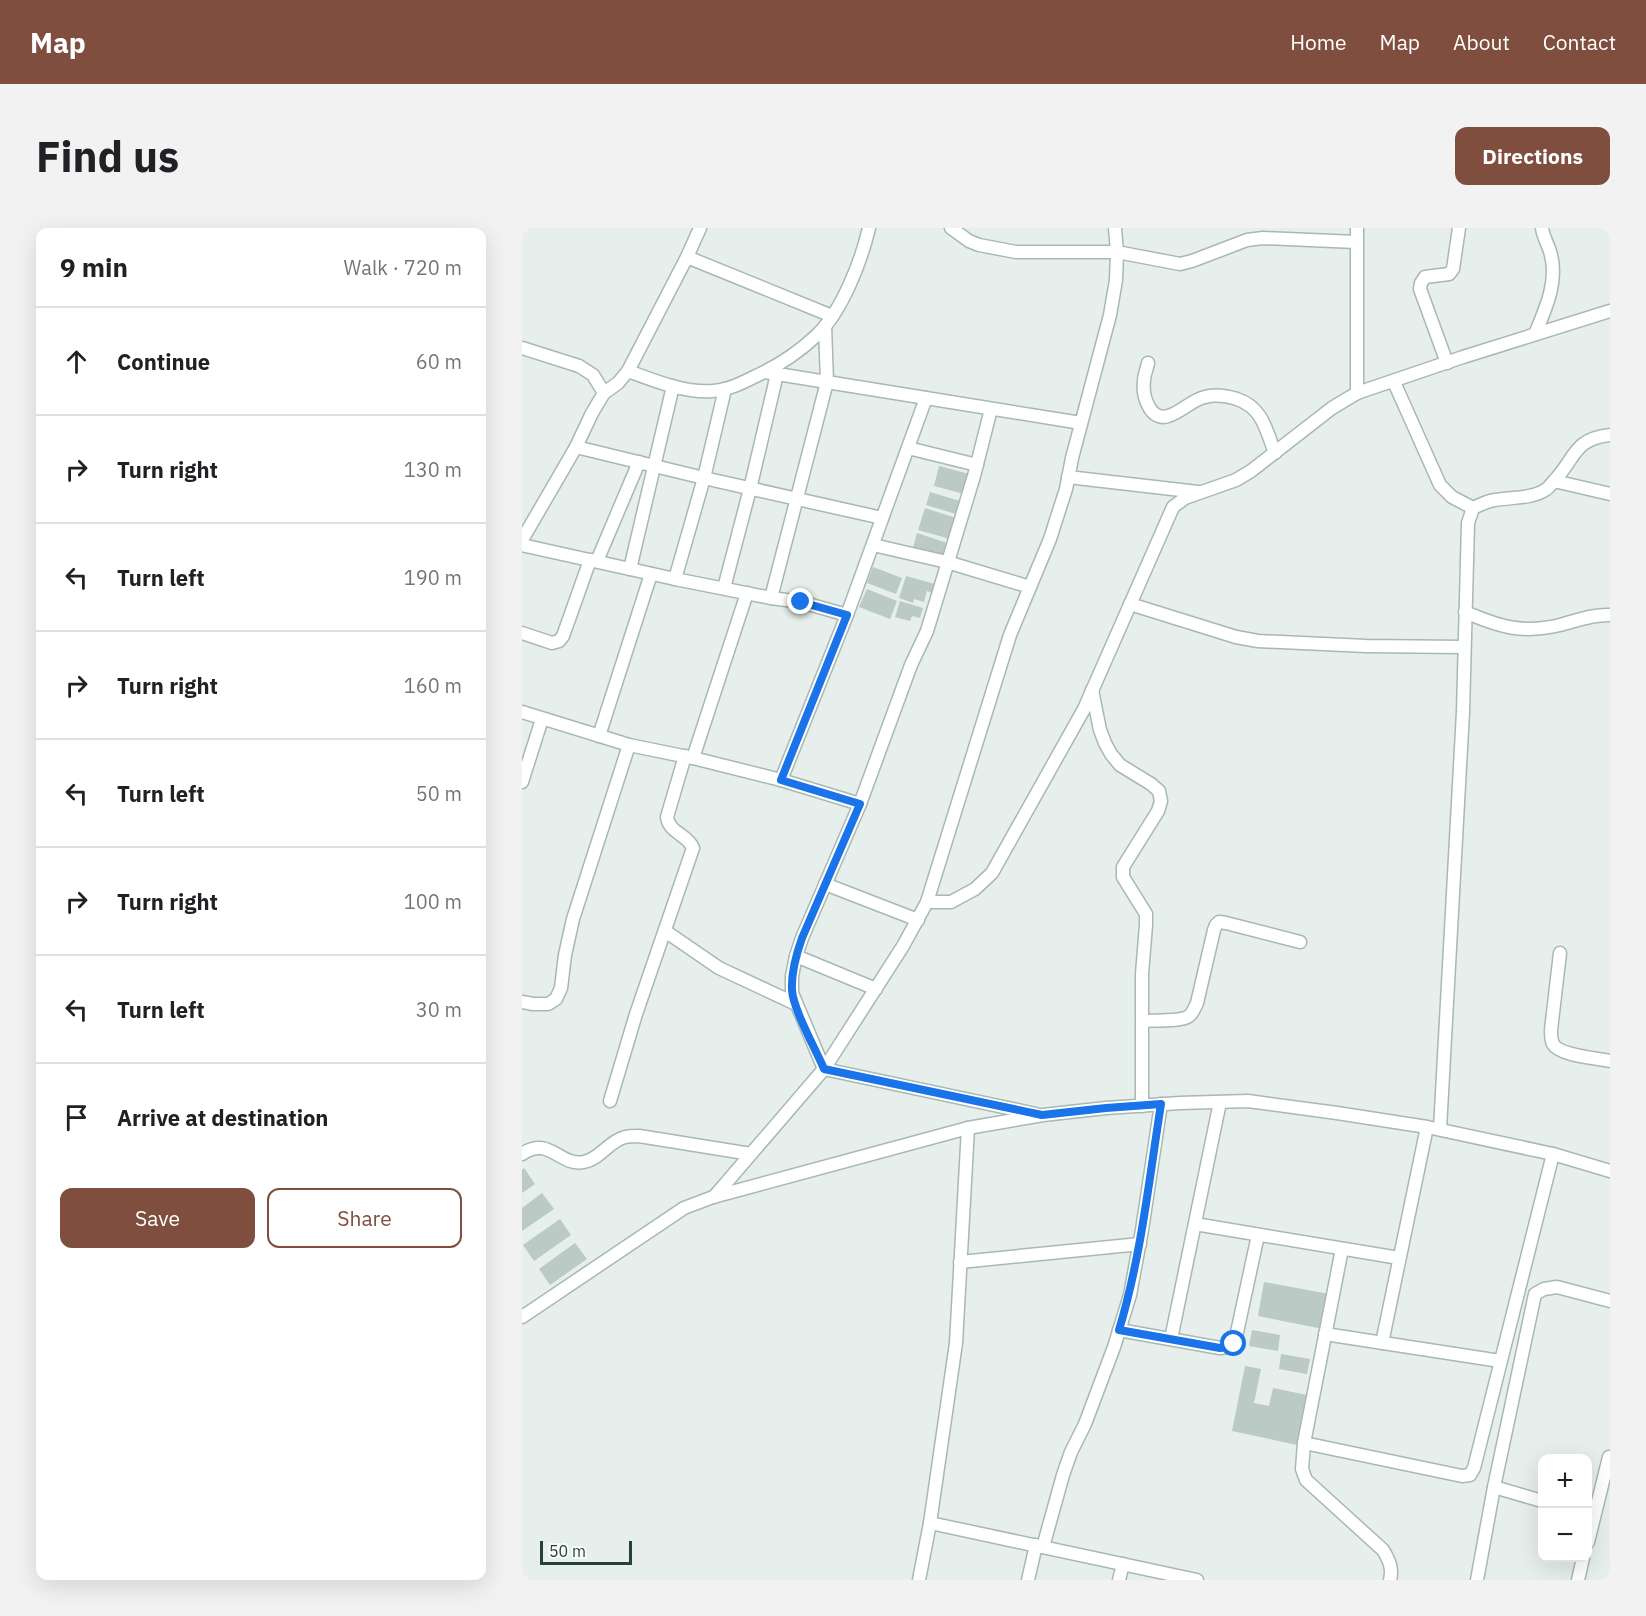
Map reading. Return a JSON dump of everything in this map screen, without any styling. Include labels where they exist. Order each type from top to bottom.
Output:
[{"type":"street","points":[[522,540],[576,447],[604,393],[618,383],[628,371],[700,228]]},
{"type":"street","points":[[628,371],[663,384],[705,391],[735,387],[771,373],[818,334],[828,321],[855,271],[869,228]]},
{"type":"street","points":[[951,228],[979,245],[1016,252],[1117,252],[1180,264],[1247,240],[1263,238],[1356,242]]},
{"type":"street","points":[[713,1197],[824,1069],[903,946],[927,902],[1010,634],[1059,514],[1110,315],[1116,280],[1115,228]]},
{"type":"street","points":[[1357,228],[1357,393]]},
{"type":"street","points":[[1447,363],[1420,290],[1425,277],[1449,274],[1453,269],[1460,228]]},
{"type":"street","points":[[1535,334],[1548,303],[1553,278],[1551,255],[1542,228]]},
{"type":"street","points":[[687,257],[828,321]]},
{"type":"street","points":[[927,902],[951,902],[975,889],[992,873],[1084,709],[1173,507],[1185,498],[1236,480],[1251,471],[1332,408],[1357,393],[1610,311]]},
{"type":"street","points":[[771,598],[827,382],[828,321]]},
{"type":"street","points":[[522,348],[579,366],[593,375],[604,393]]},
{"type":"street","points":[[1148,363],[1144,392],[1153,413],[1160,417],[1168,416],[1204,397],[1219,395],[1231,397],[1246,402],[1256,410],[1262,419],[1275,453]]},
{"type":"street","points":[[771,373],[1082,423]]},
{"type":"street","points":[[724,588],[750,489],[771,373]]},
{"type":"street","points":[[1394,382],[1440,485],[1452,497],[1473,508]]},
{"type":"street","points":[[630,569],[673,386]]},
{"type":"street","points":[[675,579],[704,478],[725,389]]},
{"type":"street","points":[[781,780],[847,615],[926,398]]},
{"type":"street","points":[[824,1069],[792,993],[792,976],[796,956],[860,804],[911,665],[927,631],[977,465],[991,409]]},
{"type":"street","points":[[1382,1343],[1399,1258],[1433,1128],[1454,895],[1463,712],[1468,522],[1473,508],[1492,500],[1532,496],[1546,490],[1582,444],[1596,437],[1610,435]]},
{"type":"street","points":[[576,447],[882,518]]},
{"type":"street","points":[[908,448],[977,465]]},
{"type":"street","points":[[522,633],[552,643],[560,641],[593,560],[639,462]]},
{"type":"street","points":[[1068,477],[1201,492]]},
{"type":"street","points":[[1554,481],[1610,494]]},
{"type":"street","points":[[522,544],[675,579],[801,602],[847,615]]},
{"type":"street","points":[[873,545],[947,562],[1030,587]]},
{"type":"street","points":[[599,736],[651,574]]},
{"type":"street","points":[[610,1101],[636,1014],[693,848],[690,842],[668,825],[667,817],[747,593]]},
{"type":"street","points":[[1130,604],[1236,637],[1258,641],[1366,646],[1464,647]]},
{"type":"street","points":[[1465,612],[1502,626],[1532,630],[1610,615]]},
{"type":"street","points":[[1092,690],[1100,730],[1111,754],[1120,765],[1159,791],[1161,801],[1158,812],[1123,867],[1123,877],[1146,914],[1142,974],[1142,1106]]},
{"type":"street","points":[[522,712],[599,736],[781,780],[860,804]]},
{"type":"street","points":[[522,782],[542,719]]},
{"type":"street","points":[[522,1002],[548,1004],[556,999],[561,988],[573,919],[629,744]]},
{"type":"street","points":[[825,884],[918,920]]},
{"type":"street","points":[[1143,1021],[1181,1019],[1193,1012],[1214,930],[1219,922],[1300,942]]},
{"type":"street","points":[[665,932],[719,968],[796,1004]]},
{"type":"street","points":[[1560,952],[1551,1029],[1551,1040],[1554,1047],[1561,1051],[1610,1061]]},
{"type":"street","points":[[796,956],[876,989]]},
{"type":"street","points":[[824,1069],[1042,1115]]},
{"type":"street","points":[[522,1317],[684,1208],[713,1197],[968,1128],[1042,1115],[1161,1104],[1248,1101],[1433,1128],[1553,1155],[1610,1171]]},
{"type":"street","points":[[1171,1339],[1220,1102]]},
{"type":"street","points":[[1028,1580],[1071,1452],[1085,1424],[1130,1294],[1140,1244],[1161,1104]]},
{"type":"street","points":[[919,1580],[930,1523],[956,1343],[968,1128]]},
{"type":"street","points":[[522,1154],[531,1148],[545,1148],[574,1161],[584,1162],[624,1137],[639,1136],[751,1154]]},
{"type":"street","points":[[1304,1443],[1462,1476],[1470,1475],[1474,1468],[1553,1155]]},
{"type":"street","points":[[1195,1224],[1399,1258]]},
{"type":"street","points":[[1119,1330],[1220,1348],[1234,1344],[1258,1235]]},
{"type":"street","points":[[960,1262],[1140,1244]]},
{"type":"street","points":[[1342,1248],[1304,1443],[1302,1469],[1306,1480],[1383,1550],[1392,1571],[1390,1580]]},
{"type":"street","points":[[1477,1580],[1494,1487],[1535,1294],[1544,1289],[1557,1287],[1610,1301]]},
{"type":"street","points":[[1325,1334],[1500,1361]]},
{"type":"street","points":[[1592,1512],[1609,1457]]},
{"type":"street","points":[[1494,1487],[1538,1500]]},
{"type":"street","points":[[930,1523],[1197,1580]]},
{"type":"street","points":[[1578,1580],[1582,1562]]},
{"type":"street","points":[[1119,1580],[1123,1564]]},
{"type":"building","points":[[939,466],[969,474],[964,494],[934,486]]},
{"type":"building","points":[[930,492],[960,501],[956,514],[926,505]]},
{"type":"building","points":[[925,508],[956,518],[950,539],[918,530]]},
{"type":"building","points":[[917,533],[947,543],[942,557],[913,548]]},
{"type":"building","points":[[873,567],[902,578],[896,594],[867,583]]},
{"type":"building","points":[[906,576],[935,584],[932,593],[927,591],[924,602],[914,599],[913,603],[899,598]]},
{"type":"building","points":[[867,589],[897,601],[890,619],[859,607]]},
{"type":"building","points":[[900,601],[923,608],[920,618],[912,616],[910,621],[895,617]]},
{"type":"building","points":[[524,1168],[535,1184],[522,1193],[522,1170]]},
{"type":"building","points":[[542,1193],[554,1209],[522,1231],[522,1208]]},
{"type":"building","points":[[560,1219],[571,1235],[534,1261],[523,1245]]},
{"type":"building","points":[[575,1243],[587,1259],[550,1285],[539,1269]]},
{"type":"building","points":[[1264,1282],[1329,1294],[1323,1329],[1258,1316]]},
{"type":"building","points":[[1252,1330],[1280,1335],[1278,1351],[1249,1346]]},
{"type":"building","points":[[1281,1354],[1310,1359],[1307,1374],[1279,1369]]},
{"type":"building","points":[[1245,1366],[1261,1369],[1254,1403],[1269,1406],[1273,1388],[1307,1395],[1297,1445],[1232,1431]]},
{"type":"route","points":[[801,602],[847,615],[781,780],[860,804],[802,938],[792,976],[792,993],[824,1069],[1042,1115],[1161,1104],[1136,1263],[1130,1294],[1119,1330],[1220,1348],[1234,1344]]}]
